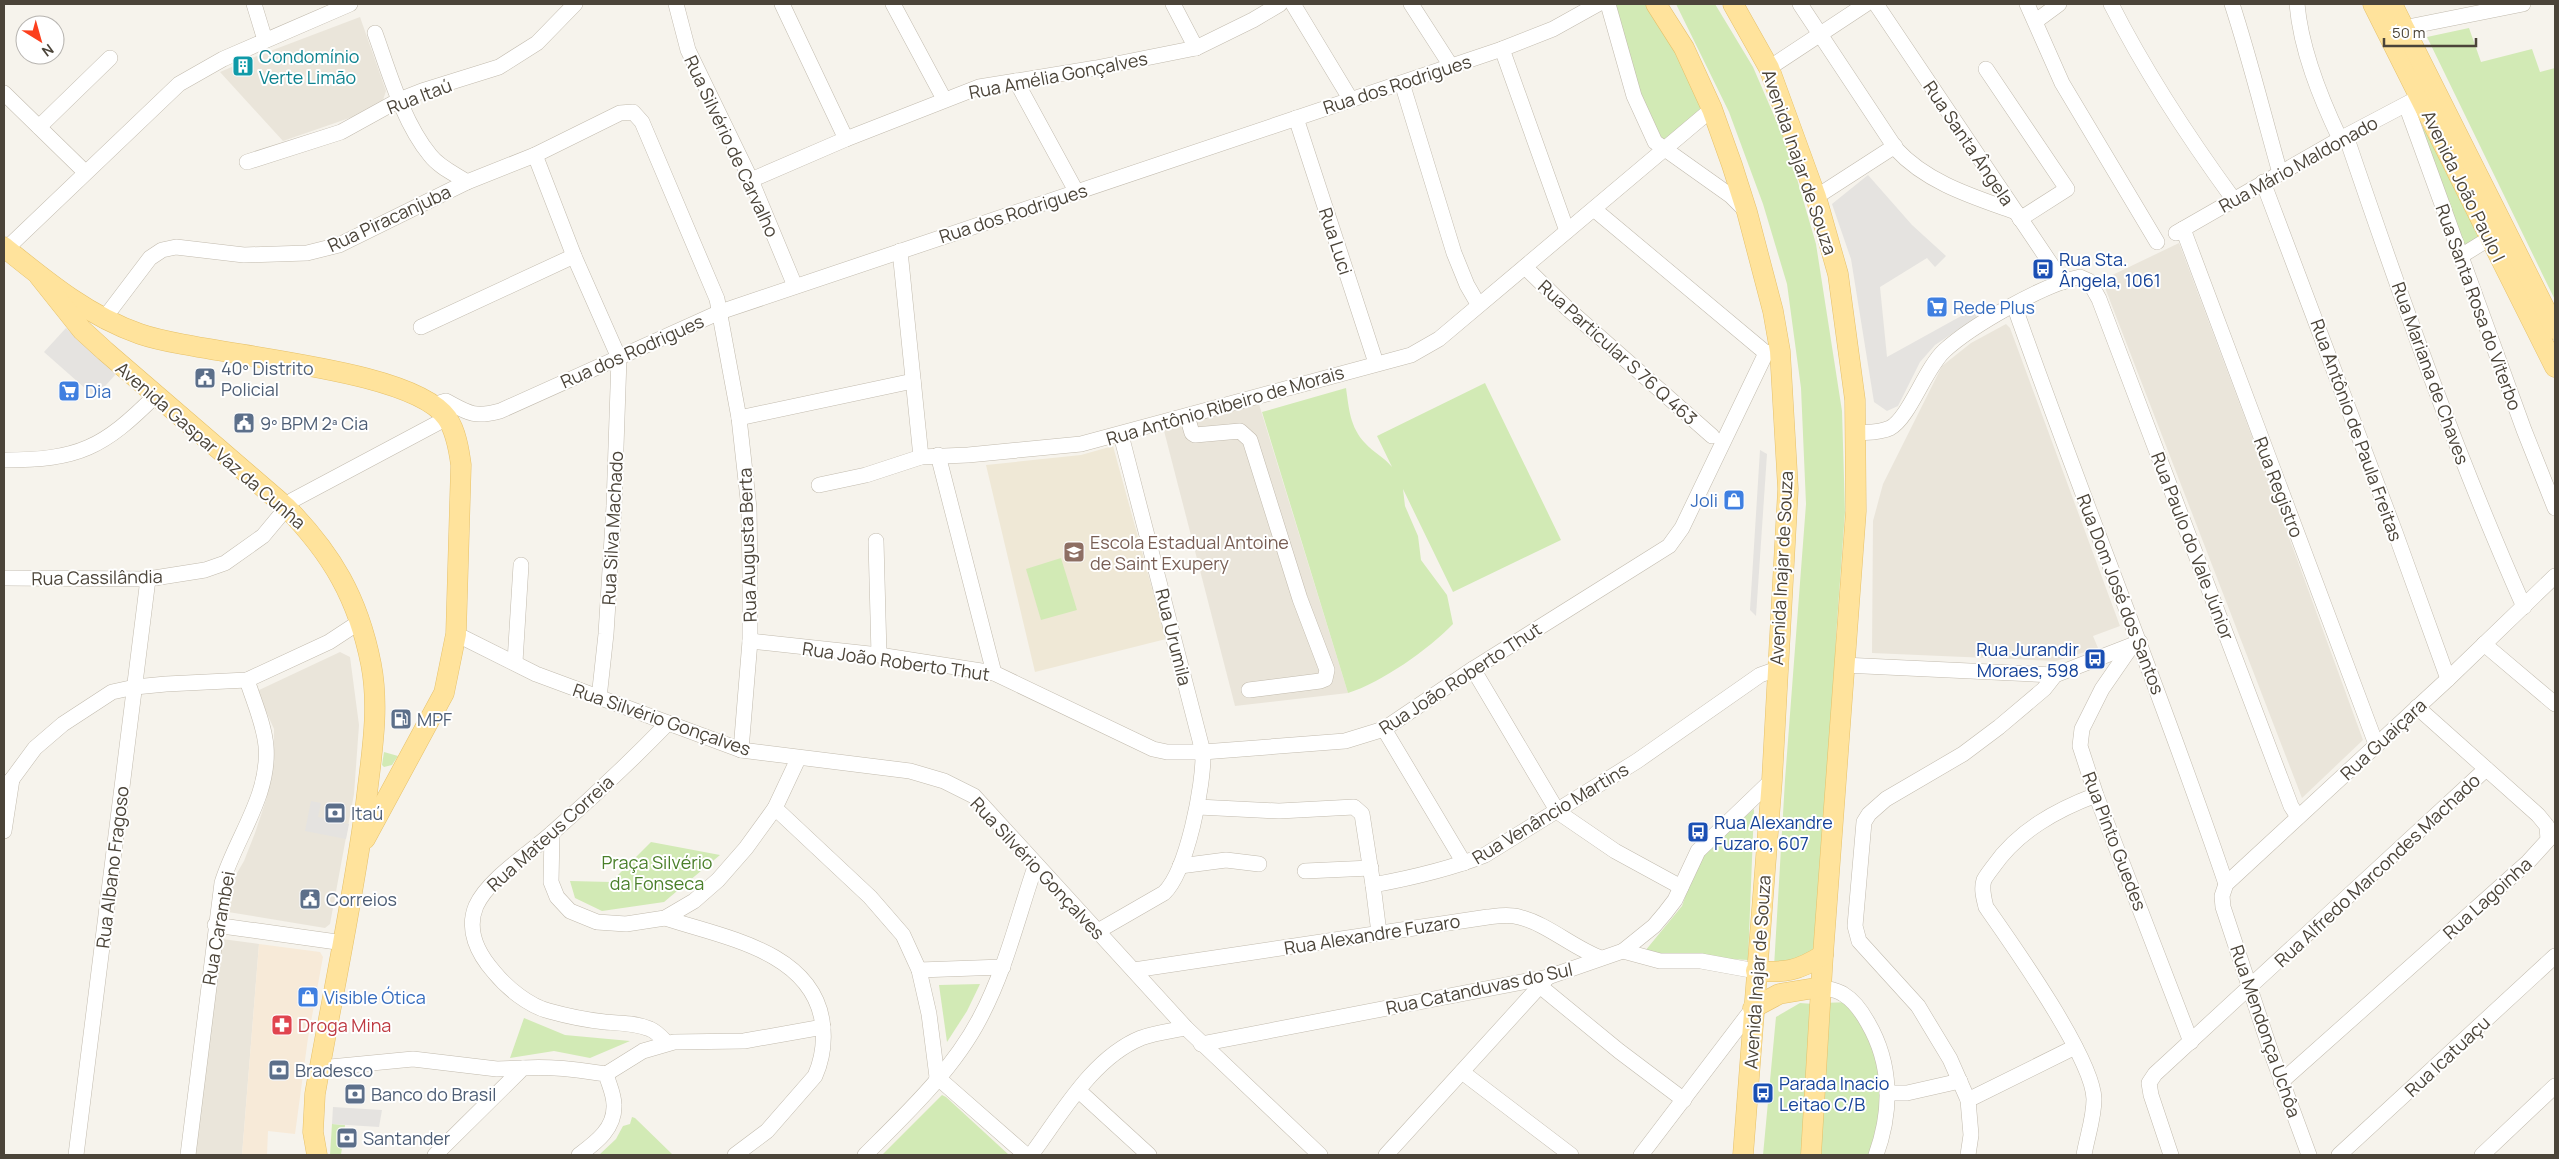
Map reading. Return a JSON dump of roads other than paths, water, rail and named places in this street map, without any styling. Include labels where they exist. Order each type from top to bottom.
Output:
[{"type":"main road","name":"Avenida Inajar de Souza","points":[[1656,4],[1684,48],[1712,109],[1747,212],[1773,311],[1773,352],[1788,489],[1776,669],[1772,780],[1753,1008],[1744,1155]]},
{"type":"main road","name":"Avenida Inajar de Souza","points":[[1733,4],[1769,68],[1816,197],[1838,274],[1846,316],[1855,400],[1856,511],[1843,665],[1823,955],[1812,1155]]},
{"type":"main road","name":"Avenida João Paulo I","points":[[2373,4],[2413,101],[2490,238],[2555,367]]},
{"type":"main road","name":"Avenida João Paulo I","points":[[2392,4],[2555,329]]},
{"type":"main road","points":[[2413,101],[2429,99],[2444,126],[2459,136]]},
{"type":"main road","points":[[4,246],[39,276],[103,320],[133,331],[190,346],[247,354],[344,374],[415,395],[440,412],[458,446],[461,465],[456,634],[444,693],[361,845]]},
{"type":"main road","name":"Avenida Gaspar Vaz da Cunha","points":[[39,276],[82,330],[286,507],[329,556],[360,622],[371,663],[374,687],[374,736],[361,845],[313,1115],[313,1132],[317,1155]]},
{"type":"main road","points":[[115,360],[112,351],[113,341],[120,333],[133,331]]},
{"type":"main road","points":[[369,777],[380,786],[395,783]]},
{"type":"main road","points":[[1756,971],[1788,972],[1823,955]]},
{"type":"main road","points":[[1753,1008],[1779,994],[1821,987]]},
{"type":"street","points":[[254,4],[265,40]]},
{"type":"street","points":[[4,246],[25,230],[179,84],[215,62],[334,13],[350,4]]},
{"type":"street","name":"Rua Itaú","points":[[247,162],[342,132],[399,100],[499,67],[537,43],[575,4]]},
{"type":"street","name":"Rua Silvério de Carvalho","points":[[676,4],[688,50],[751,180],[795,286]]},
{"type":"street","points":[[782,4],[846,138]]},
{"type":"street","points":[[897,4],[944,99]]},
{"type":"street","points":[[1173,4],[1196,48]]},
{"type":"street","name":"Rua Amélia Gonçalves","points":[[751,180],[846,138],[979,87],[1196,48],[1253,20],[1280,4]]},
{"type":"street","points":[[1293,4],[1351,100]]},
{"type":"street","points":[[1411,4],[1451,66]]},
{"type":"street","points":[[1608,4],[1634,96],[1655,142],[1663,150],[1730,196],[1747,212]]},
{"type":"street","points":[[1800,4],[1894,146],[1909,163],[1920,171],[2018,216],[2067,189],[1986,70]]},
{"type":"street","points":[[1769,68],[1866,4]]},
{"type":"street","name":"Rua Santa Ângela","points":[[1876,4],[2063,282]]},
{"type":"street","points":[[2027,4],[2062,83],[2157,242]]},
{"type":"street","points":[[2036,21],[2059,4]]},
{"type":"street","points":[[2111,4],[2133,48],[2166,102],[2234,200]]},
{"type":"street","points":[[2232,4],[2247,49],[2256,92],[2280,173]]},
{"type":"street","name":"Rua Mariana de Chaves","points":[[2297,4],[2299,27],[2305,50],[2343,137],[2456,440],[2493,536],[2524,607]]},
{"type":"street","points":[[2403,28],[2523,4]]},
{"type":"street","name":"Rua dos Rodrigues","points":[[440,412],[446,401],[464,412],[476,415],[488,414],[720,312],[1502,49],[1553,29],[1589,6]]},
{"type":"street","points":[[375,33],[399,100],[430,156],[467,182]]},
{"type":"street","points":[[1502,49],[1568,231]]},
{"type":"street","points":[[39,127],[110,58]]},
{"type":"street","points":[[1016,81],[1076,192]]},
{"type":"street","points":[[1402,83],[1454,253],[1467,285],[1478,304]]},
{"type":"street","points":[[4,93],[85,172]]},
{"type":"street","name":"Rua Mário Maldonado","points":[[2180,231],[2343,137],[2413,101]]},
{"type":"street","name":"Rua Santa Rosa do Viterbo","points":[[2413,101],[2461,256],[2524,430],[2555,508]]},
{"type":"street","name":"Rua Antônio Ribeiro de Morais","points":[[819,485],[866,475],[921,457],[968,455],[1082,444],[1411,355],[1439,339],[1478,304],[1595,210],[1712,109]]},
{"type":"street","name":"Rua Piracanjuba","points":[[103,320],[150,258],[162,250],[176,247],[244,255],[307,253],[339,245],[467,182],[535,155],[620,113],[633,112]]},
{"type":"street","name":"Rua Augusta Berta","points":[[633,112],[642,122],[708,275],[720,312],[739,418],[749,508],[750,641],[741,750]]},
{"type":"street","name":"Rua Luci","points":[[1296,118],[1376,363]]},
{"type":"street","points":[[1816,197],[1894,146]]},
{"type":"street","points":[[535,155],[574,256],[619,358]]},
{"type":"street","name":"Rua Antônio de Paula Freitas","points":[[2263,182],[2448,679]]},
{"type":"street","points":[[1595,210],[1773,352]]},
{"type":"street","name":"Rua Registro","points":[[2180,231],[2376,744]]},
{"type":"street","points":[[2461,256],[2490,238]]},
{"type":"street","points":[[900,250],[921,457]]},
{"type":"street","points":[[420,327],[574,256]]},
{"type":"street","name":"Rua Particular S 76 Q 463","points":[[1525,267],[1568,309],[1712,436]]},
{"type":"street","name":"Rua Paulo do Vale Júnior","points":[[2063,282],[2083,277],[2089,281],[2099,299],[2292,806],[2298,817]]},
{"type":"street","points":[[1856,433],[1876,432],[1895,425],[1928,370],[1942,352],[1959,338],[2014,305],[2063,282]]},
{"type":"street","name":"Rua Dom José dos Santos","points":[[2014,305],[2135,644],[2226,884]]},
{"type":"street","name":"Rua João Roberto Thut","points":[[750,641],[879,655],[994,673],[1153,749],[1167,752],[1203,752],[1345,741],[1384,729],[1473,669],[1669,546],[1674,540],[1773,352]]},
{"type":"street","name":"Rua Silva Machado","points":[[599,698],[606,634],[613,525],[619,358]]},
{"type":"street","points":[[739,418],[913,382]]},
{"type":"street","points":[[4,460],[50,458],[84,450],[130,421],[156,395]]},
{"type":"street","name":"Rua Cassilândia","points":[[4,578],[148,579],[204,570],[225,563],[263,536],[286,507],[301,495],[440,412]]},
{"type":"street","points":[[1187,416],[1192,433],[1196,435],[1240,431],[1250,440],[1300,599],[1326,670],[1325,679],[1249,690]]},
{"type":"street","name":"Rua Urumila","points":[[1098,930],[1170,888],[1180,866],[1198,807],[1203,752],[1147,529],[1121,435]]},
{"type":"street","points":[[938,455],[994,673]]},
{"type":"street","points":[[876,541],[879,655]]},
{"type":"street","points":[[515,662],[521,565]]},
{"type":"street","name":"Rua Guaiçara","points":[[2226,884],[2448,679],[2555,576]]},
{"type":"street","name":"Rua Albano Fragoso","points":[[76,1155],[148,579]]},
{"type":"street","points":[[4,831],[8,783],[35,748],[63,724],[112,692],[135,687],[247,680],[329,642],[360,622]]},
{"type":"street","name":"Rua Silvério Gonçalves","points":[[456,634],[536,674],[741,750],[798,759],[910,771],[944,781],[974,796],[1201,1044],[1320,1155]]},
{"type":"street","points":[[1843,665],[2055,676],[2135,644]]},
{"type":"street","name":"Rua Pinto Guedes","points":[[2135,644],[2102,689],[2080,738],[2080,746],[2096,795],[2191,1042]]},
{"type":"street","points":[[2484,644],[2555,704]]},
{"type":"street","points":[[1473,669],[1558,812],[1615,851],[1681,887]]},
{"type":"street","name":"Rua Venâncio Martins","points":[[1373,885],[1464,863],[1485,856],[1637,761],[1760,675],[1776,669]]},
{"type":"street","points":[[1968,1155],[1971,1135],[1968,1100],[1960,1081],[1938,1038],[1918,1006],[1895,978],[1859,941],[1855,926],[1864,822],[1869,814],[1886,799],[1977,744],[2044,689],[2055,676]]},
{"type":"street","name":"Rua Carambei","points":[[188,1155],[215,925],[227,866],[251,817],[261,790],[266,764],[264,729],[247,680]]},
{"type":"street","name":"Rua Lagoinha","points":[[2281,1082],[2528,862],[2548,840],[2548,832],[2543,820],[2417,707]]},
{"type":"street","name":"Rua Mateus Correia","points":[[667,1043],[649,1028],[630,1023],[567,1016],[544,1010],[525,999],[500,980],[483,959],[475,942],[472,925],[476,907],[484,892],[552,833],[668,724]]},
{"type":"street","points":[[1384,729],[1464,863]]},
{"type":"street","points":[[552,833],[551,882],[557,897],[570,912],[597,922],[626,924],[665,918],[694,901],[718,880],[746,848],[774,808],[798,759]]},
{"type":"street","name":"Rua Alfredo Marcondes Machado","points":[[2171,1155],[2151,1095],[2150,1083],[2155,1074],[2486,769]]},
{"type":"street","points":[[1623,951],[1654,926],[1665,913],[1681,887],[1698,851],[1772,780]]},
{"type":"street","points":[[2084,1155],[2094,1097],[2086,1070],[2075,1046],[2052,1008],[1986,907],[1983,892],[1984,880],[2001,856],[2022,836],[2069,805],[2096,795]]},
{"type":"street","points":[[1198,807],[1279,811],[1354,808],[1359,810],[1362,814],[1371,868],[1379,933]]},
{"type":"street","points":[[774,808],[881,909],[903,935],[919,970],[929,1014],[937,1077],[1026,1155]]},
{"type":"street","points":[[1180,866],[1226,860],[1259,864]]},
{"type":"street","points":[[865,1155],[960,1051],[980,1019],[1003,967],[1036,864]]},
{"type":"street","points":[[1305,871],[1371,868]]},
{"type":"street","name":"Rua Mendonça Uchôa","points":[[2226,884],[2222,896],[2223,907],[2281,1082],[2309,1155]]},
{"type":"street","name":"Rua Alexandre Fuzaro","points":[[1134,970],[1488,916],[1517,916],[1537,924],[1582,951],[1601,958]]},
{"type":"street","points":[[665,918],[746,943],[768,953],[799,976],[818,1001],[823,1027],[822,1053],[814,1076],[766,1131],[735,1155]]},
{"type":"street","points":[[215,925],[344,943]]},
{"type":"street","points":[[1623,951],[1660,960],[1701,961],[1756,971]]},
{"type":"street","name":"Rua Catanduvas do Sul","points":[[1201,1044],[1545,982],[1601,958],[1623,951]]},
{"type":"street","name":"Rua Icatuaçu","points":[[2339,1155],[2555,956]]},
{"type":"street","points":[[919,970],[1003,967]]},
{"type":"street","points":[[1386,1155],[1545,982],[1619,1051],[1684,1100]]},
{"type":"street","points":[[1821,987],[1844,994],[1865,1017],[1879,1046],[1886,1070],[1888,1105],[1876,1155]]},
{"type":"street","points":[[1641,1155],[1753,1008]]},
{"type":"street","points":[[320,1068],[413,1059],[497,1069],[562,1068],[606,1074],[643,1051],[667,1043],[744,1041],[823,1027]]},
{"type":"street","points":[[1031,1155],[1079,1091],[1107,1060],[1124,1047],[1141,1038],[1186,1028]]},
{"type":"street","points":[[1968,1100],[2075,1046]]},
{"type":"street","points":[[435,1155],[523,1068]]},
{"type":"street","points":[[1462,1072],[1571,1155]]},
{"type":"street","points":[[579,1155],[600,1139],[613,1113],[612,1092],[606,1074]]},
{"type":"street","points":[[1887,1093],[1907,1092],[1960,1081]]},
{"type":"street","points":[[2482,1155],[2555,1086]]},
{"type":"street","points":[[1079,1091],[1149,1155]]},
{"type":"place","name":"Condomínio Verte Limão","points":[[243,66]]},
{"type":"place","name":"Rua Sta. Ângela, 1061","points":[[2043,269]]},
{"type":"place","name":"Rede Plus","points":[[1937,307]]},
{"type":"place","name":"40º Distrito Policial","points":[[205,378]]},
{"type":"place","name":"Dia","points":[[69,391]]},
{"type":"place","name":"9º BPM 2ª Cia","points":[[244,423]]},
{"type":"place","name":"Joli","points":[[1734,500]]},
{"type":"place","name":"Escola Estadual Antoine de Saint Exupery","points":[[1074,552]]},
{"type":"place","name":"Rua Jurandir Moraes, 598","points":[[2095,659]]},
{"type":"place","name":"MPF","points":[[401,719]]},
{"type":"place","name":"Itaú","points":[[335,813]]},
{"type":"place","name":"Rua Alexandre Fuzaro, 607","points":[[1698,832]]},
{"type":"place","name":"Correios","points":[[310,899]]},
{"type":"place","name":"Visible Ótica","points":[[308,997]]},
{"type":"place","name":"Droga Mina","points":[[282,1025]]},
{"type":"place","name":"Bradesco","points":[[279,1070]]},
{"type":"place","name":"Parada Inacio Leitao C/B","points":[[1763,1093]]},
{"type":"place","name":"Banco do Brasil","points":[[355,1094]]},
{"type":"place","name":"Santander","points":[[347,1138]]},
{"type":"park label","name":"Praça Silvério da Fonseca","points":[[657,872]]}]
